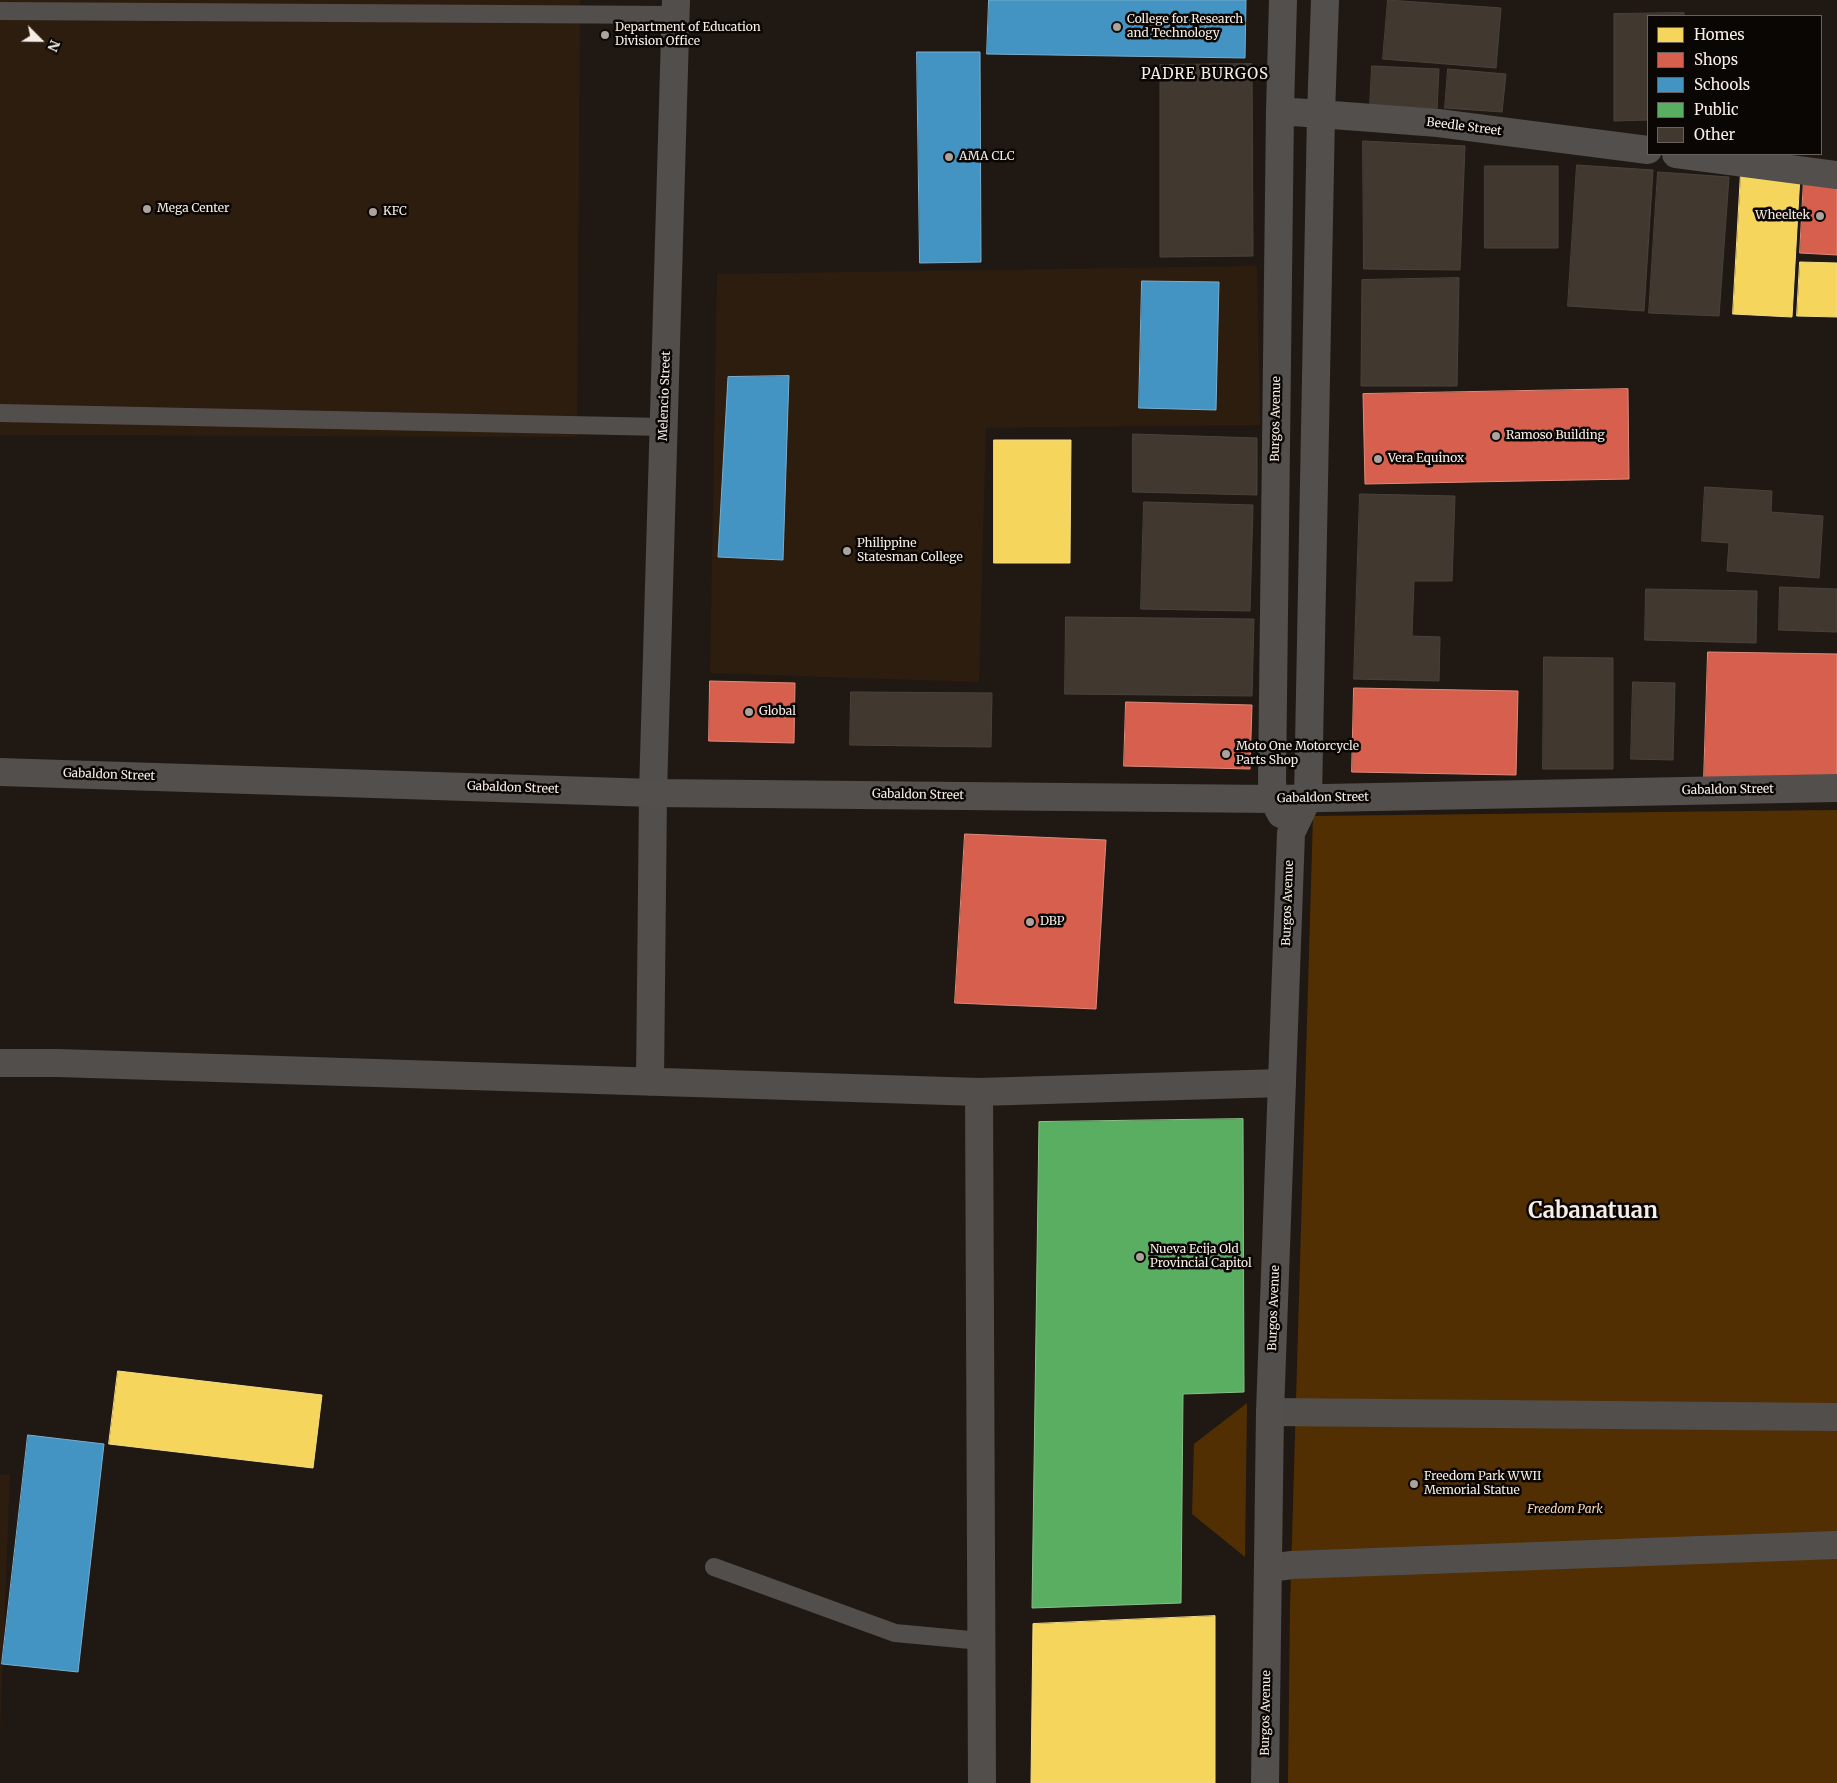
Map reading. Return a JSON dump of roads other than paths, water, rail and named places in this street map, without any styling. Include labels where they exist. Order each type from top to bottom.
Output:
[{"type":"street","name":"Burgos Avenue","points":[[1283,0],[1272,750],[1273,799],[1291,833]]},
{"type":"street","name":"Burgos Avenue","points":[[1265,1783],[1270,1412],[1291,833],[1308,798],[1321,114],[1325,0]]},
{"type":"street","name":"Melencio Street","points":[[650,1082],[653,793],[676,7]]},
{"type":"street","name":"Beedle Street","points":[[1280,111],[1438,123],[1647,150]]},
{"type":"street","points":[[1684,155],[1837,174]]},
{"type":"street","name":"Gabaldon Street","points":[[0,772],[653,793],[1273,799],[1837,788]]},
{"type":"street","points":[[0,1063],[58,1063],[979,1092],[1282,1083]]},
{"type":"street","points":[[979,1092],[982,1783]]},
{"type":"street","points":[[1270,1412],[1837,1417]]},
{"type":"street","points":[[1269,1568],[1292,1565],[1837,1545]]},
{"type":"lane","points":[[0,11],[676,7]]},
{"type":"lane","points":[[0,413],[664,427]]},
{"type":"lane","points":[[714,1567],[880,1629],[895,1633],[981,1641]]},
{"type":"place","name":"College for Research and Technology","points":[[1117,27]]},
{"type":"place","name":"Department of Education Division Office","points":[[605,35]]},
{"type":"place","name":"AMA CLC","points":[[949,157]]},
{"type":"place","name":"Mega Center","points":[[147,209]]},
{"type":"place","name":"KFC","points":[[373,212]]},
{"type":"place","name":"Wheeltek","points":[[1820,216]]},
{"type":"place","name":"Ramoso Building","points":[[1496,436]]},
{"type":"place","name":"Vera Equinox","points":[[1378,459]]},
{"type":"place","name":"Philippine Statesman College","points":[[847,551]]},
{"type":"place","name":"Global","points":[[749,712]]},
{"type":"place","name":"Moto One Motorcycle Parts Shop","points":[[1226,754]]},
{"type":"place","name":"DBP","points":[[1030,922]]},
{"type":"place","name":"Nueva Ecija Old Provincial Capitol","points":[[1140,1257]]},
{"type":"place","name":"Freedom Park WWII Memorial Statue","points":[[1414,1484]]},
{"type":"district","name":"PADRE BURGOS","points":[[1205,75]]},
{"type":"district","name":"Cabanatuan","points":[[1593,1212]]},
{"type":"park label","name":"Freedom Park","points":[[1565,1510]]}]
